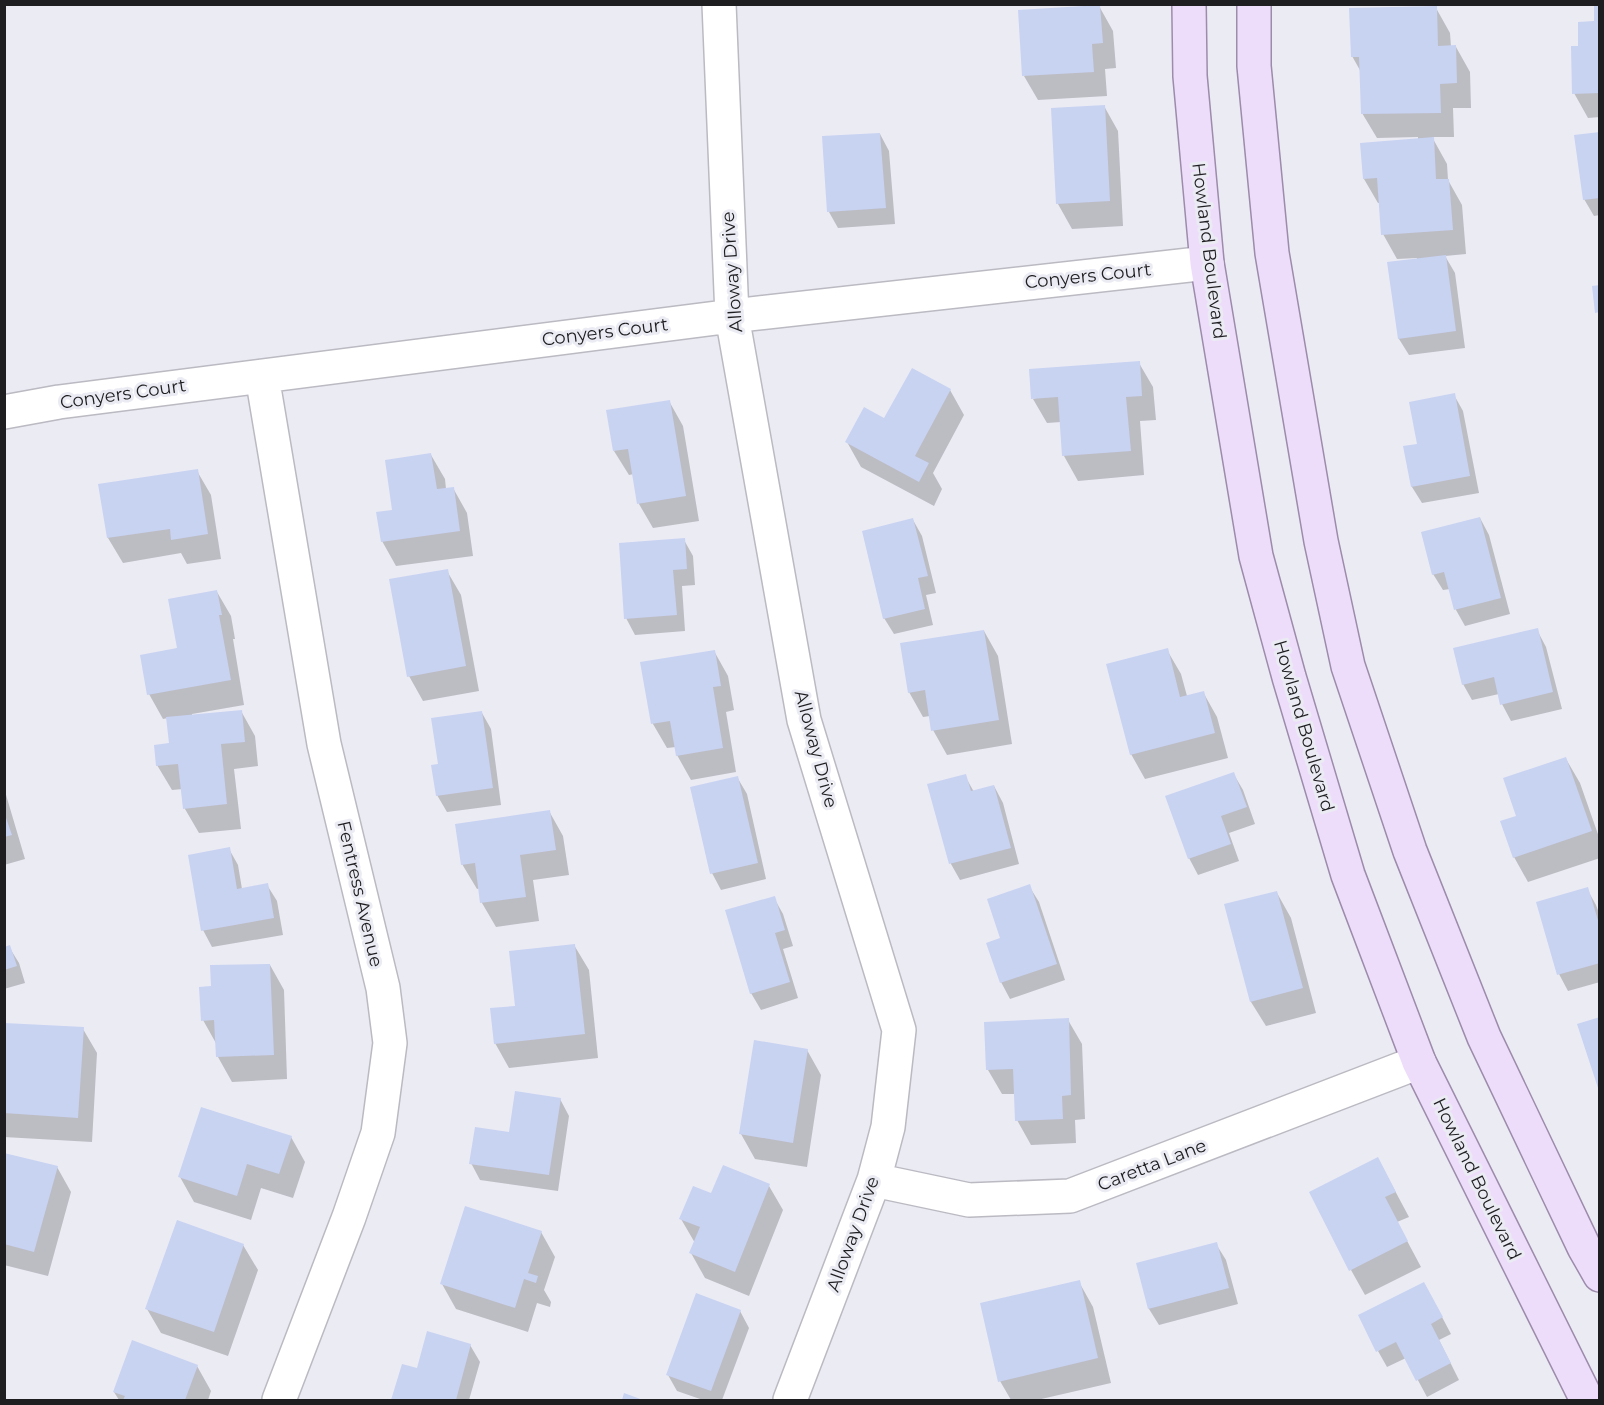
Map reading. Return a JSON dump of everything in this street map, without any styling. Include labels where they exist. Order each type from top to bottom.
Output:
[{"type":"main road","name":"Howland Boulevard","points":[[1190,4],[1190,76],[1207,263],[1256,556],[1289,677],[1348,875],[1419,1062],[1590,1395]]},
{"type":"main road","points":[[1254,4],[1254,66],[1272,253],[1321,541],[1348,666],[1410,851],[1484,1037],[1599,1275]]},
{"type":"street","name":"Alloway Drive","points":[[719,4],[732,316],[804,720],[899,1030],[888,1127],[874,1180],[790,1401]]},
{"type":"street","name":"Conyers Court","points":[[4,412],[59,402],[732,316],[1207,263]]},
{"type":"street","name":"Fentress Avenue","points":[[262,376],[324,744],[383,988],[390,1043],[378,1133],[349,1217],[279,1401]]},
{"type":"street","name":"Caretta Lane","points":[[874,1180],[969,1200],[1071,1196],[1419,1062]]},
{"type":"building","points":[[1594,4],[1600,4],[1600,93],[1572,94],[1571,46],[1578,46],[1578,22],[1594,21]]},
{"type":"building","points":[[1100,5],[1103,43],[1092,44],[1094,72],[1022,76],[1018,10]]},
{"type":"building","points":[[1437,6],[1438,46],[1456,45],[1457,83],[1440,84],[1441,113],[1361,114],[1359,57],[1351,57],[1349,8]]},
{"type":"building","points":[[1105,105],[1110,201],[1056,204],[1051,108]]},
{"type":"building","points":[[1600,132],[1600,198],[1583,200],[1574,135]]},
{"type":"building","points":[[880,133],[886,208],[827,212],[822,136]]},
{"type":"building","points":[[1434,137],[1436,179],[1449,179],[1453,230],[1381,235],[1377,178],[1363,179],[1360,143]]},
{"type":"building","points":[[1446,255],[1456,331],[1398,339],[1387,262]]},
{"type":"building","points":[[1600,285],[1600,312],[1595,313],[1592,286]]},
{"type":"building","points":[[1140,361],[1142,396],[1126,397],[1131,451],[1062,456],[1058,397],[1031,399],[1029,369]]},
{"type":"building","points":[[912,368],[951,389],[915,456],[929,463],[919,482],[845,442],[864,407],[884,418]]},
{"type":"building","points":[[1455,393],[1470,476],[1411,487],[1403,446],[1417,444],[1409,402]]},
{"type":"building","points":[[670,400],[686,496],[637,504],[628,449],[613,451],[606,410]]},
{"type":"building","points":[[431,453],[437,489],[454,487],[460,531],[381,542],[376,512],[392,510],[385,460]]},
{"type":"building","points":[[198,469],[208,534],[171,540],[170,529],[107,538],[98,484]]},
{"type":"building","points":[[1480,517],[1501,598],[1454,610],[1444,572],[1432,575],[1421,532]]},
{"type":"building","points":[[913,518],[928,576],[918,578],[925,609],[883,619],[862,531]]},
{"type":"building","points":[[685,538],[687,569],[673,570],[677,615],[624,619],[619,543]]},
{"type":"building","points":[[448,569],[466,666],[407,677],[389,579]]},
{"type":"building","points":[[217,590],[222,615],[219,615],[231,680],[147,695],[140,655],[177,648],[168,599]]},
{"type":"building","points":[[1538,628],[1553,692],[1500,705],[1494,677],[1462,685],[1453,648]]},
{"type":"building","points":[[984,630],[999,720],[931,731],[925,690],[908,693],[900,643]]},
{"type":"building","points":[[1168,648],[1180,697],[1204,691],[1215,733],[1130,755],[1106,664]]},
{"type":"building","points":[[715,650],[721,686],[713,687],[723,748],[676,756],[670,721],[651,724],[640,662]]},
{"type":"building","points":[[242,710],[245,742],[221,744],[227,804],[183,809],[178,764],[156,766],[154,745],[169,743],[166,717]]},
{"type":"building","points":[[482,711],[493,788],[436,796],[431,765],[438,764],[431,718]]},
{"type":"building","points":[[1566,757],[1592,831],[1513,858],[1500,821],[1516,816],[1503,778]]},
{"type":"building","points":[[1234,772],[1247,807],[1221,816],[1231,844],[1188,859],[1165,796]]},
{"type":"building","points":[[966,774],[971,791],[994,785],[1011,848],[949,864],[927,784]]},
{"type":"building","points":[[738,776],[758,863],[710,874],[690,787]]},
{"type":"building","points":[[550,810],[556,850],[520,855],[526,897],[480,903],[475,863],[461,865],[455,824]]},
{"type":"building","points":[[4,812],[12,835],[4,837]]},
{"type":"building","points":[[230,847],[237,889],[268,883],[274,918],[201,931],[188,855]]},
{"type":"building","points":[[1030,884],[1057,964],[1000,983],[986,943],[1000,938],[987,899]]},
{"type":"building","points":[[1588,887],[1600,927],[1600,963],[1557,975],[1536,902]]},
{"type":"building","points":[[1277,891],[1303,988],[1250,1002],[1224,904]]},
{"type":"building","points":[[775,896],[785,930],[775,933],[790,982],[750,994],[725,910]]},
{"type":"building","points":[[575,944],[585,1034],[494,1044],[490,1008],[515,1006],[509,951]]},
{"type":"building","points":[[10,945],[17,966],[4,970],[4,947]]},
{"type":"building","points":[[270,964],[274,1055],[216,1057],[214,1020],[201,1021],[199,987],[211,986],[210,965]]},
{"type":"building","points":[[1600,1017],[1600,1090],[1599,1091],[1577,1024]]},
{"type":"building","points":[[1069,1018],[1071,1095],[1062,1096],[1063,1119],[1015,1121],[1013,1069],[986,1070],[984,1022]]},
{"type":"building","points":[[4,1023],[84,1027],[78,1118],[4,1113]]},
{"type":"building","points":[[754,1040],[808,1049],[793,1143],[739,1134]]},
{"type":"building","points":[[515,1091],[561,1098],[549,1175],[469,1164],[475,1127],[509,1132]]},
{"type":"building","points":[[201,1107],[292,1136],[279,1174],[247,1164],[237,1196],[178,1177]]},
{"type":"building","points":[[4,1153],[58,1166],[34,1252],[4,1244]]},
{"type":"building","points":[[1378,1157],[1396,1192],[1385,1197],[1408,1241],[1349,1271],[1309,1192]]},
{"type":"building","points":[[723,1165],[770,1184],[735,1272],[689,1253],[700,1227],[679,1219],[693,1186],[711,1193]]},
{"type":"building","points":[[465,1206],[542,1231],[528,1273],[538,1276],[536,1283],[524,1279],[515,1308],[440,1284]]},
{"type":"building","points":[[177,1220],[244,1244],[214,1332],[145,1309]]},
{"type":"building","points":[[1217,1242],[1229,1288],[1148,1309],[1136,1263]]},
{"type":"building","points":[[1080,1280],[1098,1358],[998,1382],[980,1303]]},
{"type":"building","points":[[1424,1282],[1443,1317],[1431,1324],[1451,1363],[1416,1381],[1396,1342],[1376,1352],[1358,1315]]},
{"type":"building","points":[[696,1293],[741,1310],[711,1391],[666,1375]]},
{"type":"building","points":[[427,1331],[471,1344],[456,1400],[391,1400],[402,1364],[417,1368]]},
{"type":"building","points":[[132,1340],[198,1365],[185,1400],[123,1400],[125,1396],[113,1392]]},
{"type":"building","points":[[624,1393],[643,1400],[622,1400]]}]
